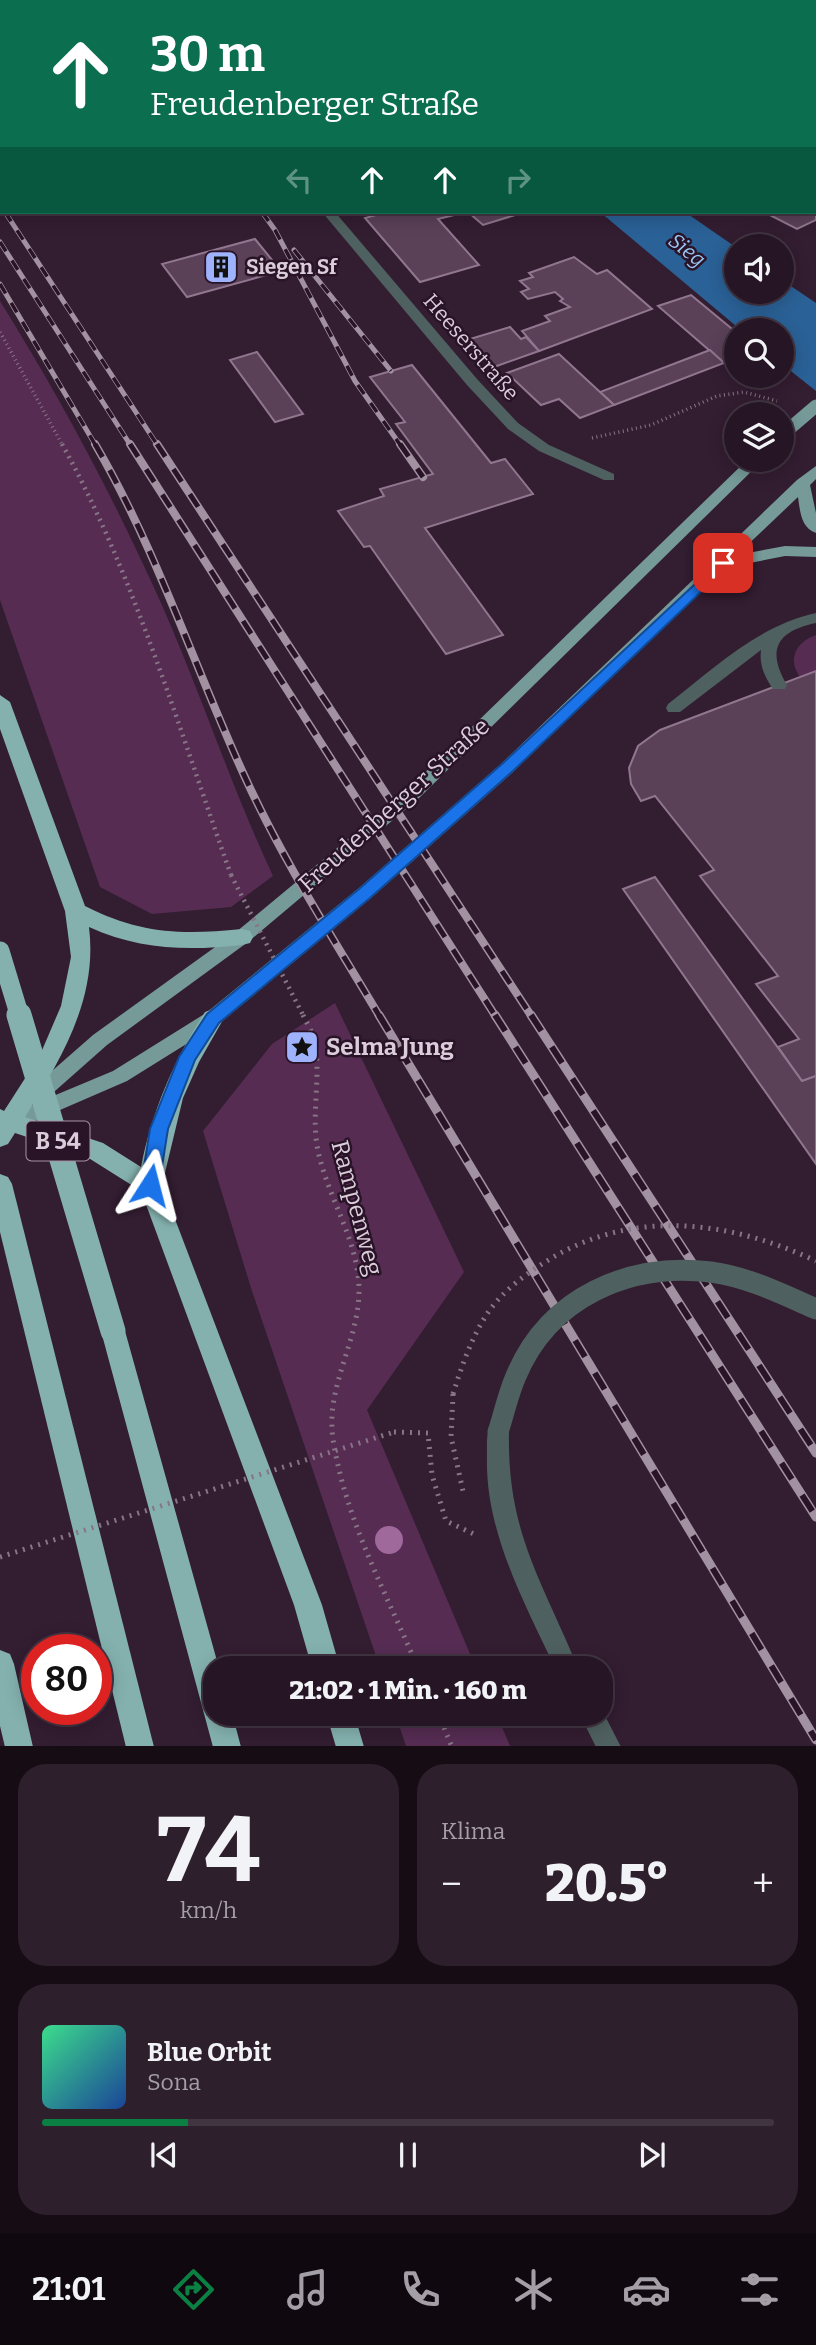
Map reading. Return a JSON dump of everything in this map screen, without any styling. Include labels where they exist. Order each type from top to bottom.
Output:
[{"type":"highway","points":[[0,702],[76,911],[82,957],[72,1006],[49,1059],[2,1126],[95,1150],[150,1185]]},
{"type":"highway","points":[[76,911],[108,929],[144,940],[187,943],[242,937]]},
{"type":"highway","name":"B 54","points":[[0,951],[113,1331],[203,1660]]},
{"type":"highway","points":[[213,1018],[187,1057],[159,1129],[150,1185],[308,1605],[323,1656]]},
{"type":"highway","name":"B 54","points":[[0,1184],[140,1746]]},
{"type":"highway","points":[[0,1664],[19,1746]]},
{"type":"highway","points":[[222,1726],[227,1746]]},
{"type":"highway","points":[[344,1726],[350,1746]]},
{"type":"main road","points":[[794,425],[816,406]]},
{"type":"main road","name":"Freudenberger Straße","points":[[2,1126],[120,1076],[213,1018],[365,894],[508,768],[816,471]]},
{"type":"main road","name":"Freudenberger Straße","points":[[2,1126],[100,1040],[242,937],[413,794],[744,472]]},
{"type":"main road","points":[[802,483],[810,520],[816,528]]},
{"type":"main road","points":[[723,563],[785,551],[816,552]]},
{"type":"street","name":"Heeserstraße","points":[[330,214],[472,382],[513,426],[544,448],[609,477]]},
{"type":"street","points":[[674,708],[778,631],[802,618],[816,618]]},
{"type":"street","points":[[778,631],[766,657],[769,671],[779,685]]},
{"type":"street","points":[[561,1656],[513,1552],[500,1504],[496,1459],[505,1398],[516,1369],[539,1333],[573,1301],[619,1277],[663,1268],[702,1269],[752,1281],[816,1309]]},
{"type":"street","points":[[598,1726],[609,1746]]},
{"type":"path","name":"Rampenweg","points":[[0,332],[86,487],[143,629],[231,875],[313,1035],[320,1057],[318,1150],[351,1248],[359,1287],[358,1310],[340,1370],[333,1415],[333,1437],[356,1521],[413,1656]]},
{"type":"path","points":[[544,448],[651,425],[717,396],[744,392],[777,401]]},
{"type":"path","points":[[0,1557],[394,1432],[428,1433],[432,1475],[446,1521],[513,1552]]},
{"type":"path","points":[[444,1726],[452,1746]]},
{"type":"shaded area","points":[[0,301],[41,369],[117,509],[183,655],[241,803],[273,876],[231,907],[152,914],[100,887],[0,600]]},
{"type":"shaded area","points":[[816,635],[816,671],[800,677],[794,664],[796,652],[803,642]]},
{"type":"shaded area","points":[[335,1003],[464,1272],[367,1410],[471,1656],[376,1656],[251,1288],[203,1131],[272,1044]]},
{"type":"shaded area","points":[[399,1726],[502,1726],[510,1746],[406,1746]]},
{"type":"water","name":"Sieg","points":[[602,214],[688,214],[724,239],[724,304],[794,304],[794,288],[816,303],[816,391],[794,374],[794,318],[726,318]]},
{"type":"building","points":[[380,214],[458,214],[438,219],[479,265],[420,282],[365,218]]},
{"type":"building","points":[[470,214],[519,214],[483,225]]},
{"type":"building","points":[[768,214],[816,214],[816,220],[797,229]]},
{"type":"building","name":"Siegen Sf","points":[[255,239],[281,271],[187,297],[162,264]]},
{"type":"building","points":[[574,257],[597,274],[607,270],[652,309],[539,351],[522,331],[550,321],[545,316],[570,307],[560,301],[563,299],[555,292],[528,299],[521,292],[529,289],[520,281],[533,277],[529,273]]},
{"type":"building","points":[[691,295],[724,322],[724,363],[658,306]]},
{"type":"building","points":[[510,327],[521,339],[526,337],[539,351],[494,367],[470,339]]},
{"type":"building","points":[[710,350],[724,363],[614,405],[600,392]]},
{"type":"building","points":[[257,352],[303,414],[275,422],[230,360]]},
{"type":"building","points":[[559,354],[614,405],[580,418],[559,399],[541,405],[507,373]]},
{"type":"building","points":[[412,365],[491,463],[505,459],[533,494],[425,528],[503,635],[446,654],[370,546],[364,547],[338,511],[384,496],[380,489],[433,474],[396,424],[405,422],[370,377]]},
{"type":"building","points":[[816,671],[816,1076],[802,1081],[778,1047],[799,1039],[756,984],[778,976],[700,876],[714,870],[655,796],[641,801],[631,784],[629,768],[638,746],[660,730]]},
{"type":"building","points":[[655,877],[802,1081],[816,1076],[816,1164],[623,889]]},
{"type":"railway","points":[[6,214],[158,446]]},
{"type":"railway","points":[[263,214],[275,230],[355,381],[401,446]]},
{"type":"railway","points":[[0,242],[131,446]]},
{"type":"railway","points":[[294,250],[391,371]]},
{"type":"railway","points":[[0,284],[96,446]]},
{"type":"railway","points":[[95,444],[137,524],[259,806],[309,898],[380,1017]]},
{"type":"railway","points":[[130,444],[496,1017]]},
{"type":"railway","points":[[157,444],[532,1017]]},
{"type":"railway","points":[[400,444],[423,477]]},
{"type":"railway","points":[[379,1015],[816,1740]]},
{"type":"railway","points":[[495,1015],[816,1517]]},
{"type":"railway","points":[[531,1015],[816,1453]]},
{"type":"place","name":"Siegen Sf","points":[[221,267]]},
{"type":"place","name":"Selma Jung","points":[[302,1047]]},
{"type":"route","points":[[150,1185],[159,1129],[187,1057],[213,1018],[365,894],[508,768],[723,563]]}]
